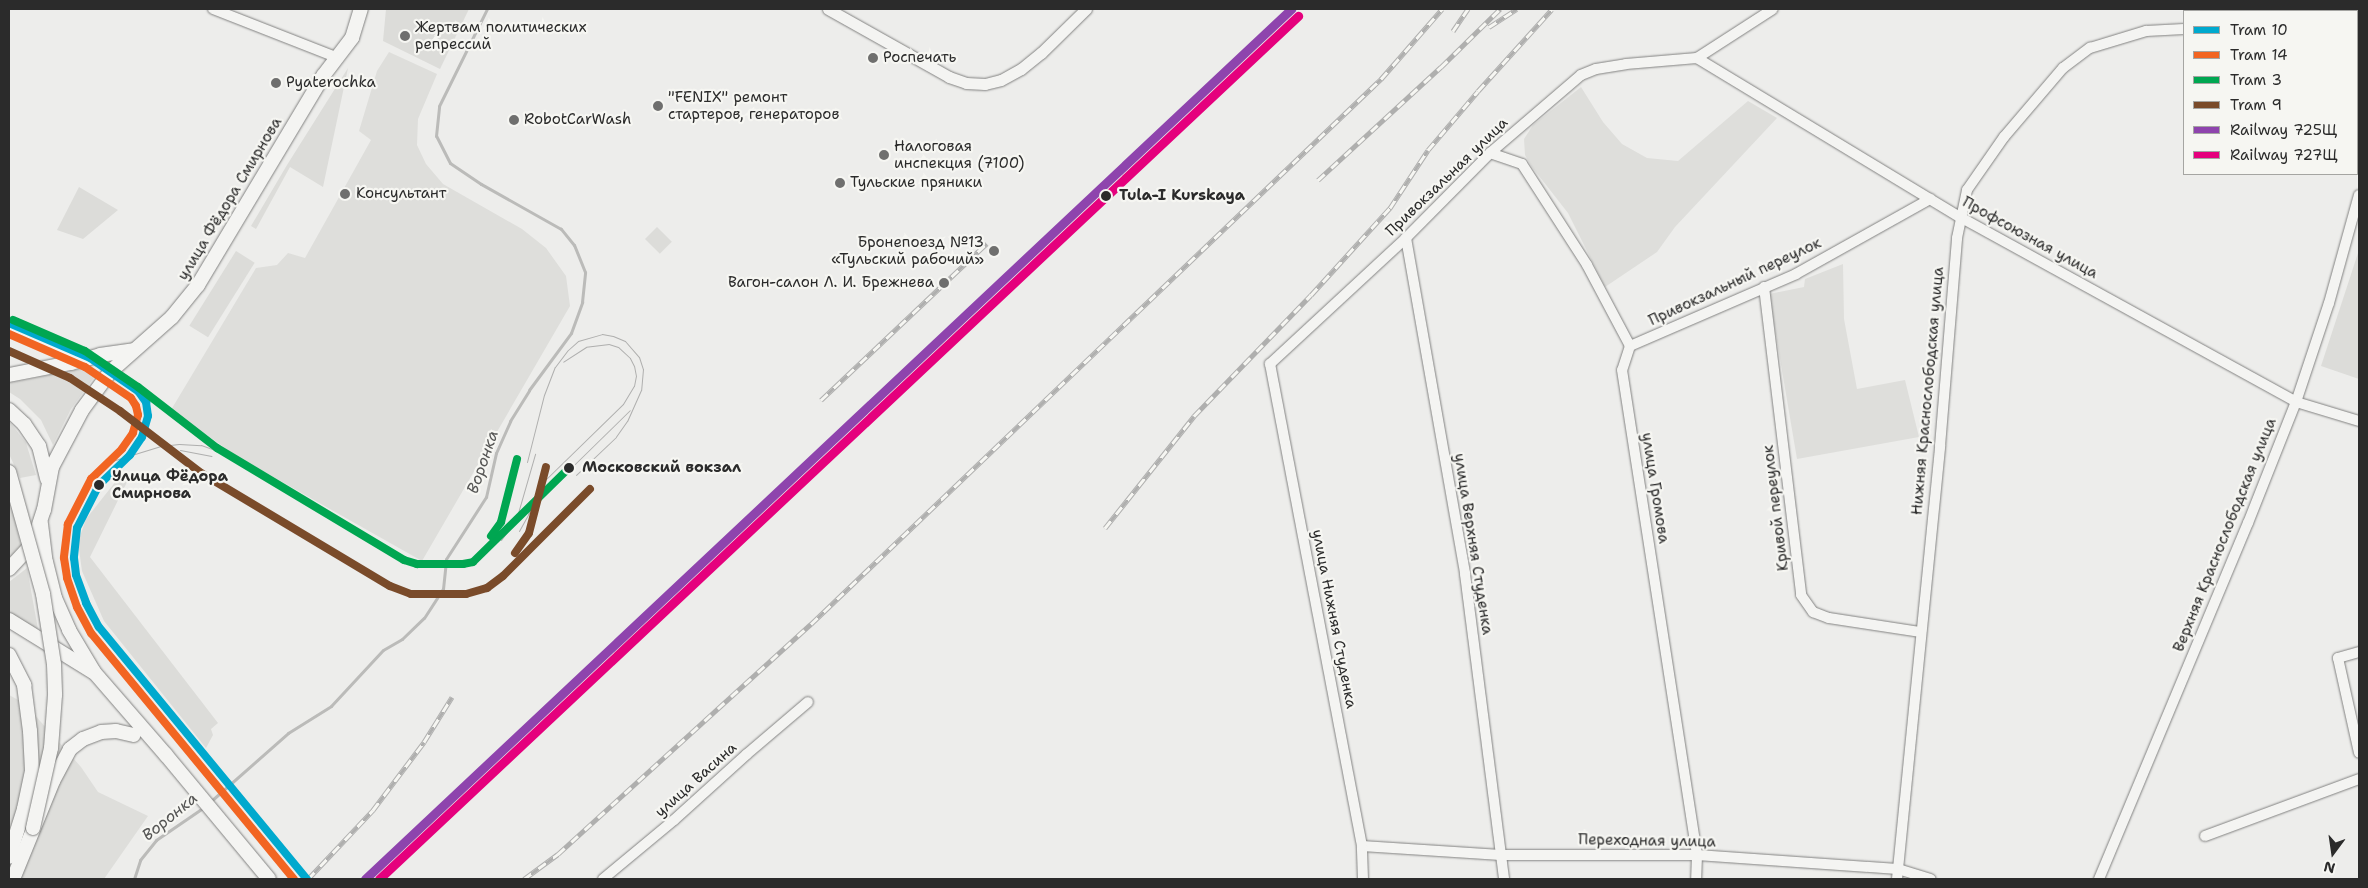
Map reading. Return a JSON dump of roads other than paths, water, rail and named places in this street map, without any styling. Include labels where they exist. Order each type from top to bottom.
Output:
[{"type":"main road","name":"улица Фёдора Смирнова","points":[[48,485],[57,455],[67,435],[108,374],[172,317],[198,285],[324,76],[354,33],[361,9]]},
{"type":"main road","points":[[9,375],[134,350]]},
{"type":"main road","points":[[85,359],[108,374]]},
{"type":"main road","points":[[9,410],[24,424],[39,446],[44,459],[48,485],[41,524],[46,562],[55,598],[69,630],[94,672],[269,879]]},
{"type":"main road","points":[[9,472],[43,594],[54,664],[54,720],[51,748],[33,828]]},
{"type":"main road","points":[[9,568],[27,550],[41,524]]},
{"type":"main road","points":[[9,620],[94,672]]},
{"type":"main road","points":[[9,655],[24,685],[30,731],[32,771],[24,809],[9,857]]},
{"type":"main road","points":[[13,879],[63,761],[74,746],[87,737],[101,732],[116,731],[134,736]]},
{"type":"street","points":[[213,9],[338,58]]},
{"type":"street","points":[[828,9],[948,77],[966,83],[985,84],[1001,80],[1021,69],[1041,53],[1086,9]]},
{"type":"street","name":"Привокзальная улица","points":[[1270,364],[1406,238],[1490,153],[1581,75],[1596,69],[1626,64],[1697,58],[1773,9]]},
{"type":"street","name":"Нижняя Краснослободская улица","points":[[1897,874],[1960,217],[1967,190],[2004,137],[2063,68],[2090,48],[2146,31],[2183,29]]},
{"type":"street","name":"Профсоюзная улица","points":[[1697,58],[1960,217],[2296,402],[2359,421]]},
{"type":"street","points":[[1490,153],[1522,164],[1587,265],[1630,346]]},
{"type":"street","name":"Верхняя Краснослободская улица","points":[[2100,879],[2248,523],[2296,402],[2329,303],[2359,195]]},
{"type":"street","name":"Привокзальный переулок","points":[[1630,346],[1796,274],[1930,199]]},
{"type":"street","name":"улица Верхняя Cтуденка","points":[[1406,238],[1465,574],[1504,879]]},
{"type":"street","name":"Кривой переулок","points":[[1764,288],[1801,595],[1813,612],[1830,618],[1921,632]]},
{"type":"street","points":[[9,326],[85,359]]},
{"type":"street","name":"улица Громова","points":[[1630,346],[1622,370],[1697,855],[1696,879]]},
{"type":"street","name":"улица Нижняя Cтуденкa","points":[[1270,364],[1362,846],[1363,879]]},
{"type":"street","points":[[2359,652],[2338,658],[2359,753]]},
{"type":"street","name":"улица Васина","points":[[603,879],[667,826],[808,702]]},
{"type":"street","points":[[134,736],[166,755]]},
{"type":"street","points":[[2205,836],[2359,779]]},
{"type":"street","name":"Переходная улица","points":[[1362,846],[1501,855],[1697,855],[1897,874],[1930,879]]},
{"type":"waterway","name":"Воронка","points":[[211,801],[288,733],[331,706],[383,650],[402,639],[424,618],[443,589],[446,559],[486,497],[496,453],[510,421],[529,390],[571,333],[582,302],[585,272],[574,245],[561,229],[481,184],[450,163],[436,136],[439,106],[487,9]]},
{"type":"waterway","name":"Воронка","points":[[134,879],[140,860],[156,840],[204,807]]},
{"type":"tram line","name":"3","points":[[13,320],[85,351],[138,387],[217,448],[404,560],[417,564],[463,564],[473,562],[569,468]]},
{"type":"tram line","name":"10","points":[[9,323],[90,358],[138,391],[146,402],[148,416],[142,437],[130,455],[99,485],[77,528],[74,558],[76,575],[86,603],[99,627],[307,879]]},
{"type":"tram line","name":"14","points":[[9,334],[85,367],[131,398],[136,406],[138,415],[133,433],[122,449],[91,479],[68,524],[64,558],[67,578],[77,607],[91,633],[294,879]]},
{"type":"tram line","points":[[527,462],[544,395],[555,367],[568,350],[578,341],[602,334],[613,336],[625,341],[639,357],[643,369],[641,390],[627,421],[616,437],[576,475]]},
{"type":"tram line","points":[[528,514],[542,483],[623,404],[634,386],[636,376],[634,366],[630,358],[618,347],[609,344],[586,347],[563,362]]},
{"type":"tram line","name":"9","points":[[9,351],[70,378],[120,411],[201,473],[390,586],[411,594],[466,594],[487,588],[503,576],[590,489]]},
{"type":"tram line","points":[[519,531],[534,504],[630,410]]},
{"type":"tram line","points":[[112,461],[161,446],[179,444],[201,445],[215,450]]},
{"type":"tram line","points":[[180,450],[211,456]]},
{"type":"tram line","points":[[501,540],[516,520],[535,454]]},
{"type":"tram line","name":"3","points":[[491,536],[501,522],[517,459]]},
{"type":"tram line","name":"9","points":[[515,553],[529,533],[546,467]]},
{"type":"railway","points":[[524,879],[558,854],[811,624],[1381,79],[1442,9]]},
{"type":"railway","points":[[1453,31],[1468,9]]},
{"type":"railway","points":[[1318,180],[1441,67],[1500,9]]},
{"type":"railway","points":[[1489,27],[1517,9]]},
{"type":"railway","points":[[1105,528],[1194,416],[1311,295],[1390,208],[1428,150],[1552,9]]},
{"type":"railway","points":[[821,400],[987,243]]},
{"type":"railway","points":[[308,879],[373,810],[424,742],[452,697]]},
{"type":"rail line","name":"725Щ","points":[[365,879],[1291,9]]},
{"type":"rail line","name":"727Щ","points":[[379,879],[1298,16]]},
{"type":"place","name":"Жертвам политических репрессий","points":[[405,36]]},
{"type":"place","name":"Роспечать","points":[[873,58]]},
{"type":"place","name":"Pyaterochka","points":[[276,83]]},
{"type":"place","name":"\"FENIX\" ремонт стартеров, генераторов","points":[[658,106]]},
{"type":"place","name":"RobotCarWash","points":[[514,120]]},
{"type":"place","name":"Налоговая инспекция (7100)","points":[[884,155]]},
{"type":"place","name":"Тульские пряники","points":[[840,183]]},
{"type":"place","name":"Консультант","points":[[345,194]]},
{"type":"place","name":"Tula-I Kurskaya","points":[[1106,196]]},
{"type":"place","name":"Бронепоезд №13 «Тульский рабочий»","points":[[994,251]]},
{"type":"place","name":"Вагон-салон Л. И. Брежнева","points":[[944,283]]},
{"type":"place","name":"Московский вокзал","points":[[569,468]]},
{"type":"place","name":"Улица Фёдора Смирнова","points":[[99,485]]}]
